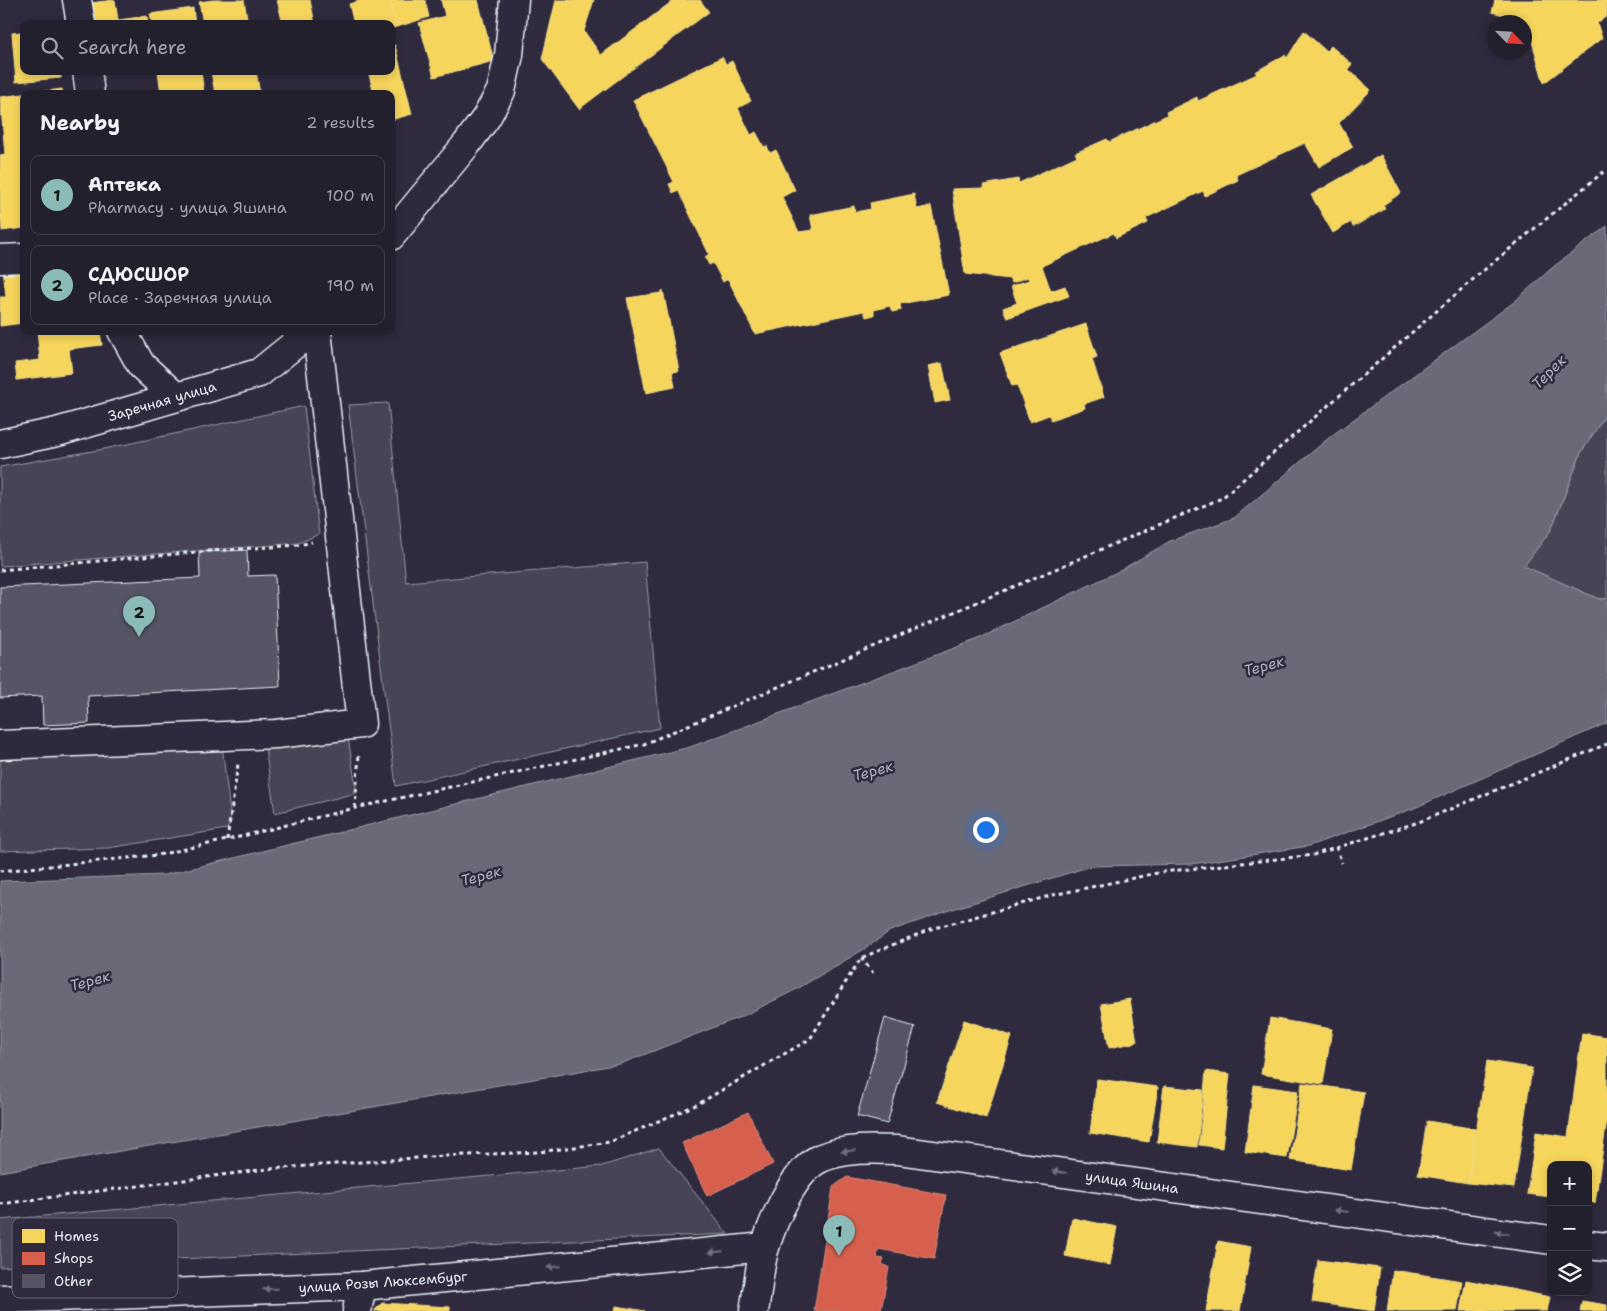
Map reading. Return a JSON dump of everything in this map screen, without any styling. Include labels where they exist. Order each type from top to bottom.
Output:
[{"type":"street","points":[[78,0],[80,20]]},
{"type":"street","points":[[395,231],[466,145],[486,118],[501,91],[509,55],[514,0]]},
{"type":"street","points":[[88,75],[89,90]]},
{"type":"street","points":[[0,259],[20,258]]},
{"type":"street","points":[[124,335],[141,365],[176,397]]},
{"type":"street","name":"Заречная улица","points":[[0,444],[56,432],[259,373],[306,335]]},
{"type":"street","points":[[0,745],[276,734],[361,724],[317,335]]},
{"type":"street","name":"улица Яшина","points":[[754,1311],[765,1247],[789,1190],[800,1175],[820,1159],[842,1152],[872,1149],[897,1150],[1547,1239]]},
{"type":"street","points":[[1592,1245],[1607,1247]]},
{"type":"street","name":"улица Розы Люксембург","points":[[0,1299],[360,1298],[765,1247]]},
{"type":"path","points":[[0,871],[158,854],[227,840],[355,808],[644,744],[1222,498],[1478,275],[1607,169]]},
{"type":"path","points":[[0,570],[299,545],[340,536]]},
{"type":"path","points":[[355,808],[361,724]]},
{"type":"path","points":[[227,840],[241,736]]},
{"type":"path","points":[[0,1204],[268,1169],[539,1152],[610,1142],[698,1104],[810,1038],[861,958],[931,929],[1053,894],[1162,872],[1313,855],[1419,822],[1607,744]]},
{"type":"path","points":[[1336,847],[1342,863]]},
{"type":"path","points":[[861,958],[873,973]]},
{"type":"shaded area","points":[[388,403],[406,582],[645,562],[660,728],[396,786],[348,405]]},
{"type":"shaded area","points":[[304,406],[319,534],[299,543],[0,566],[0,467],[104,449]]},
{"type":"shaded area","points":[[1607,412],[1607,599],[1599,599],[1523,566],[1551,530],[1581,453]]},
{"type":"shaded area","points":[[348,738],[357,793],[275,813],[265,748]]},
{"type":"shaded area","points":[[222,745],[231,821],[227,829],[108,848],[0,851],[0,760]]},
{"type":"shaded area","points":[[659,1148],[728,1234],[178,1259],[178,1218],[22,1218],[602,1166]]},
{"type":"shaded area","points":[[12,1219],[12,1266],[0,1267],[0,1220]]},
{"type":"water","name":"Терек","points":[[1607,226],[1607,412],[1581,453],[1551,530],[1524,566],[1599,599],[1607,599],[1607,723],[1412,809],[1309,846],[1192,864],[1091,866],[953,909],[890,931],[866,948],[797,989],[743,1016],[620,1064],[0,1172],[0,881],[164,875],[690,747],[976,640],[1121,570],[1170,541],[1234,518],[1331,436],[1514,302],[1553,267]]},
{"type":"building: Homes","points":[[115,0],[118,20],[91,20],[89,3]]},
{"type":"building: Homes","points":[[244,0],[247,20],[202,20],[199,2]]},
{"type":"building: Homes","points":[[277,0],[310,0],[314,20],[282,20]]},
{"type":"building: Homes","points":[[362,0],[390,0],[397,27],[395,27],[395,20],[353,20],[349,4]]},
{"type":"building: Homes","points":[[390,0],[425,0],[429,17],[397,27]]},
{"type":"building: Homes","points":[[441,0],[478,0],[494,61],[434,77],[419,23],[445,16]]},
{"type":"building: Homes","points":[[556,0],[594,0],[584,31],[601,55],[674,0],[700,0],[709,12],[579,109],[542,59]]},
{"type":"building: Homes","points":[[1495,0],[1607,0],[1607,16],[1597,23],[1602,38],[1544,83],[1532,42],[1532,15],[1503,15],[1492,12]]},
{"type":"building: Homes","points":[[193,8],[194,20],[151,20],[150,14]]},
{"type":"building: Homes","points":[[147,16],[148,20],[118,20]]},
{"type":"building: Homes","points":[[1304,31],[1326,51],[1331,46],[1352,64],[1348,69],[1371,90],[1339,123],[1353,147],[1319,167],[1305,143],[1236,175],[1238,180],[1205,196],[1203,191],[1146,218],[1148,223],[1116,238],[1114,233],[1042,266],[1051,291],[1065,286],[1069,296],[1007,318],[1003,308],[1017,303],[1011,286],[1029,280],[1028,277],[1012,283],[1010,279],[965,274],[952,189],[984,188],[983,185],[1018,179],[1019,183],[1077,156],[1075,153],[1107,139],[1109,142],[1167,115],[1166,112],[1197,97],[1198,101],[1257,74],[1255,72],[1285,55],[1287,58]]},
{"type":"building: Homes","points":[[20,32],[20,75],[61,75],[61,78],[16,82],[12,33]]},
{"type":"building: Homes","points":[[395,45],[412,114],[395,119],[395,90],[373,90],[369,75],[395,75]]},
{"type":"building: Homes","points":[[722,57],[726,64],[732,61],[751,101],[738,108],[751,135],[756,132],[764,147],[767,146],[770,153],[776,150],[795,190],[782,197],[799,232],[813,230],[810,215],[854,206],[855,212],[871,209],[870,203],[914,194],[917,209],[931,206],[949,295],[900,304],[901,310],[892,312],[890,306],[874,310],[874,315],[866,317],[864,311],[755,334],[728,279],[723,282],[713,263],[709,265],[705,257],[709,254],[678,190],[673,193],[669,184],[674,182],[633,100]]},
{"type":"building: Homes","points":[[159,75],[202,75],[203,90],[160,90]]},
{"type":"building: Homes","points":[[212,75],[257,75],[259,90],[214,90]]},
{"type":"building: Homes","points":[[20,94],[20,229],[2,231],[0,155],[5,154],[0,97]]},
{"type":"building: Homes","points":[[1381,155],[1401,193],[1383,205],[1385,209],[1353,227],[1351,222],[1333,233],[1311,195]]},
{"type":"building: Homes","points":[[20,266],[20,324],[0,326],[0,297],[6,297],[3,268]]},
{"type":"building: Homes","points":[[663,290],[679,371],[672,372],[675,387],[646,393],[627,298],[661,293]]},
{"type":"building: Homes","points":[[1086,324],[1097,357],[1092,359],[1104,397],[1084,404],[1085,408],[1051,420],[1049,415],[1030,422],[1017,385],[1012,386],[1000,353]]},
{"type":"building: Homes","points":[[37,335],[101,335],[102,345],[69,349],[72,373],[17,380],[15,363],[40,360]]},
{"type":"building: Homes","points":[[942,363],[950,400],[935,403],[928,366]]},
{"type":"building: Homes","points":[[1130,999],[1137,1042],[1109,1048],[1101,1004]]},
{"type":"building: Homes","points":[[1270,1018],[1332,1029],[1323,1084],[1261,1074]]},
{"type":"building: Homes","points":[[964,1020],[1012,1036],[986,1118],[937,1102]]},
{"type":"building: Homes","points":[[1582,1033],[1607,1037],[1607,1120],[1595,1203],[1592,1203],[1592,1161],[1547,1161],[1547,1196],[1527,1194],[1536,1132],[1568,1137]]},
{"type":"building: Homes","points":[[1487,1061],[1532,1068],[1514,1188],[1468,1183]]},
{"type":"building: Homes","points":[[1206,1071],[1230,1074],[1222,1148],[1199,1145]]},
{"type":"building: Homes","points":[[1097,1079],[1158,1087],[1149,1142],[1090,1133]]},
{"type":"building: Homes","points":[[1302,1083],[1364,1092],[1351,1170],[1290,1160]]},
{"type":"building: Homes","points":[[1254,1085],[1298,1091],[1287,1158],[1245,1152]]},
{"type":"building: Homes","points":[[1164,1086],[1203,1090],[1197,1147],[1157,1142]]},
{"type":"building: Homes","points":[[1427,1121],[1476,1129],[1468,1183],[1418,1175]]},
{"type":"building: Homes","points":[[1072,1218],[1117,1227],[1110,1265],[1065,1256]]},
{"type":"building: Homes","points":[[1218,1241],[1251,1247],[1240,1311],[1206,1311]]},
{"type":"building: Homes","points":[[1318,1260],[1380,1268],[1374,1311],[1312,1302]]},
{"type":"building: Homes","points":[[1393,1270],[1462,1281],[1457,1311],[1387,1311]]},
{"type":"building: Homes","points":[[1466,1280],[1550,1297],[1547,1311],[1460,1311]]},
{"type":"building: Homes","points":[[1582,1301],[1607,1305],[1607,1311],[1580,1311]]},
{"type":"building: Homes","points":[[382,1303],[450,1307],[450,1311],[374,1311]]},
{"type":"building: Homes","points":[[616,1306],[645,1311],[615,1311]]},
{"type":"building: Shops","points":[[748,1112],[773,1164],[707,1196],[682,1143]]},
{"type":"building: Shops","points":[[847,1177],[946,1195],[934,1259],[878,1249],[877,1258],[884,1259],[882,1264],[889,1267],[881,1311],[814,1311],[833,1187]]},
{"type":"building: Other","points":[[247,550],[248,576],[275,575],[280,686],[88,696],[89,723],[43,725],[42,696],[0,698],[0,587],[200,578],[199,552]]},
{"type":"building: Other","points":[[885,1018],[915,1027],[887,1124],[857,1116]]},
{"type":"place","name":"СДЮСШОР","points":[[139,637]]},
{"type":"place","name":"Аптека","points":[[839,1256]]}]
